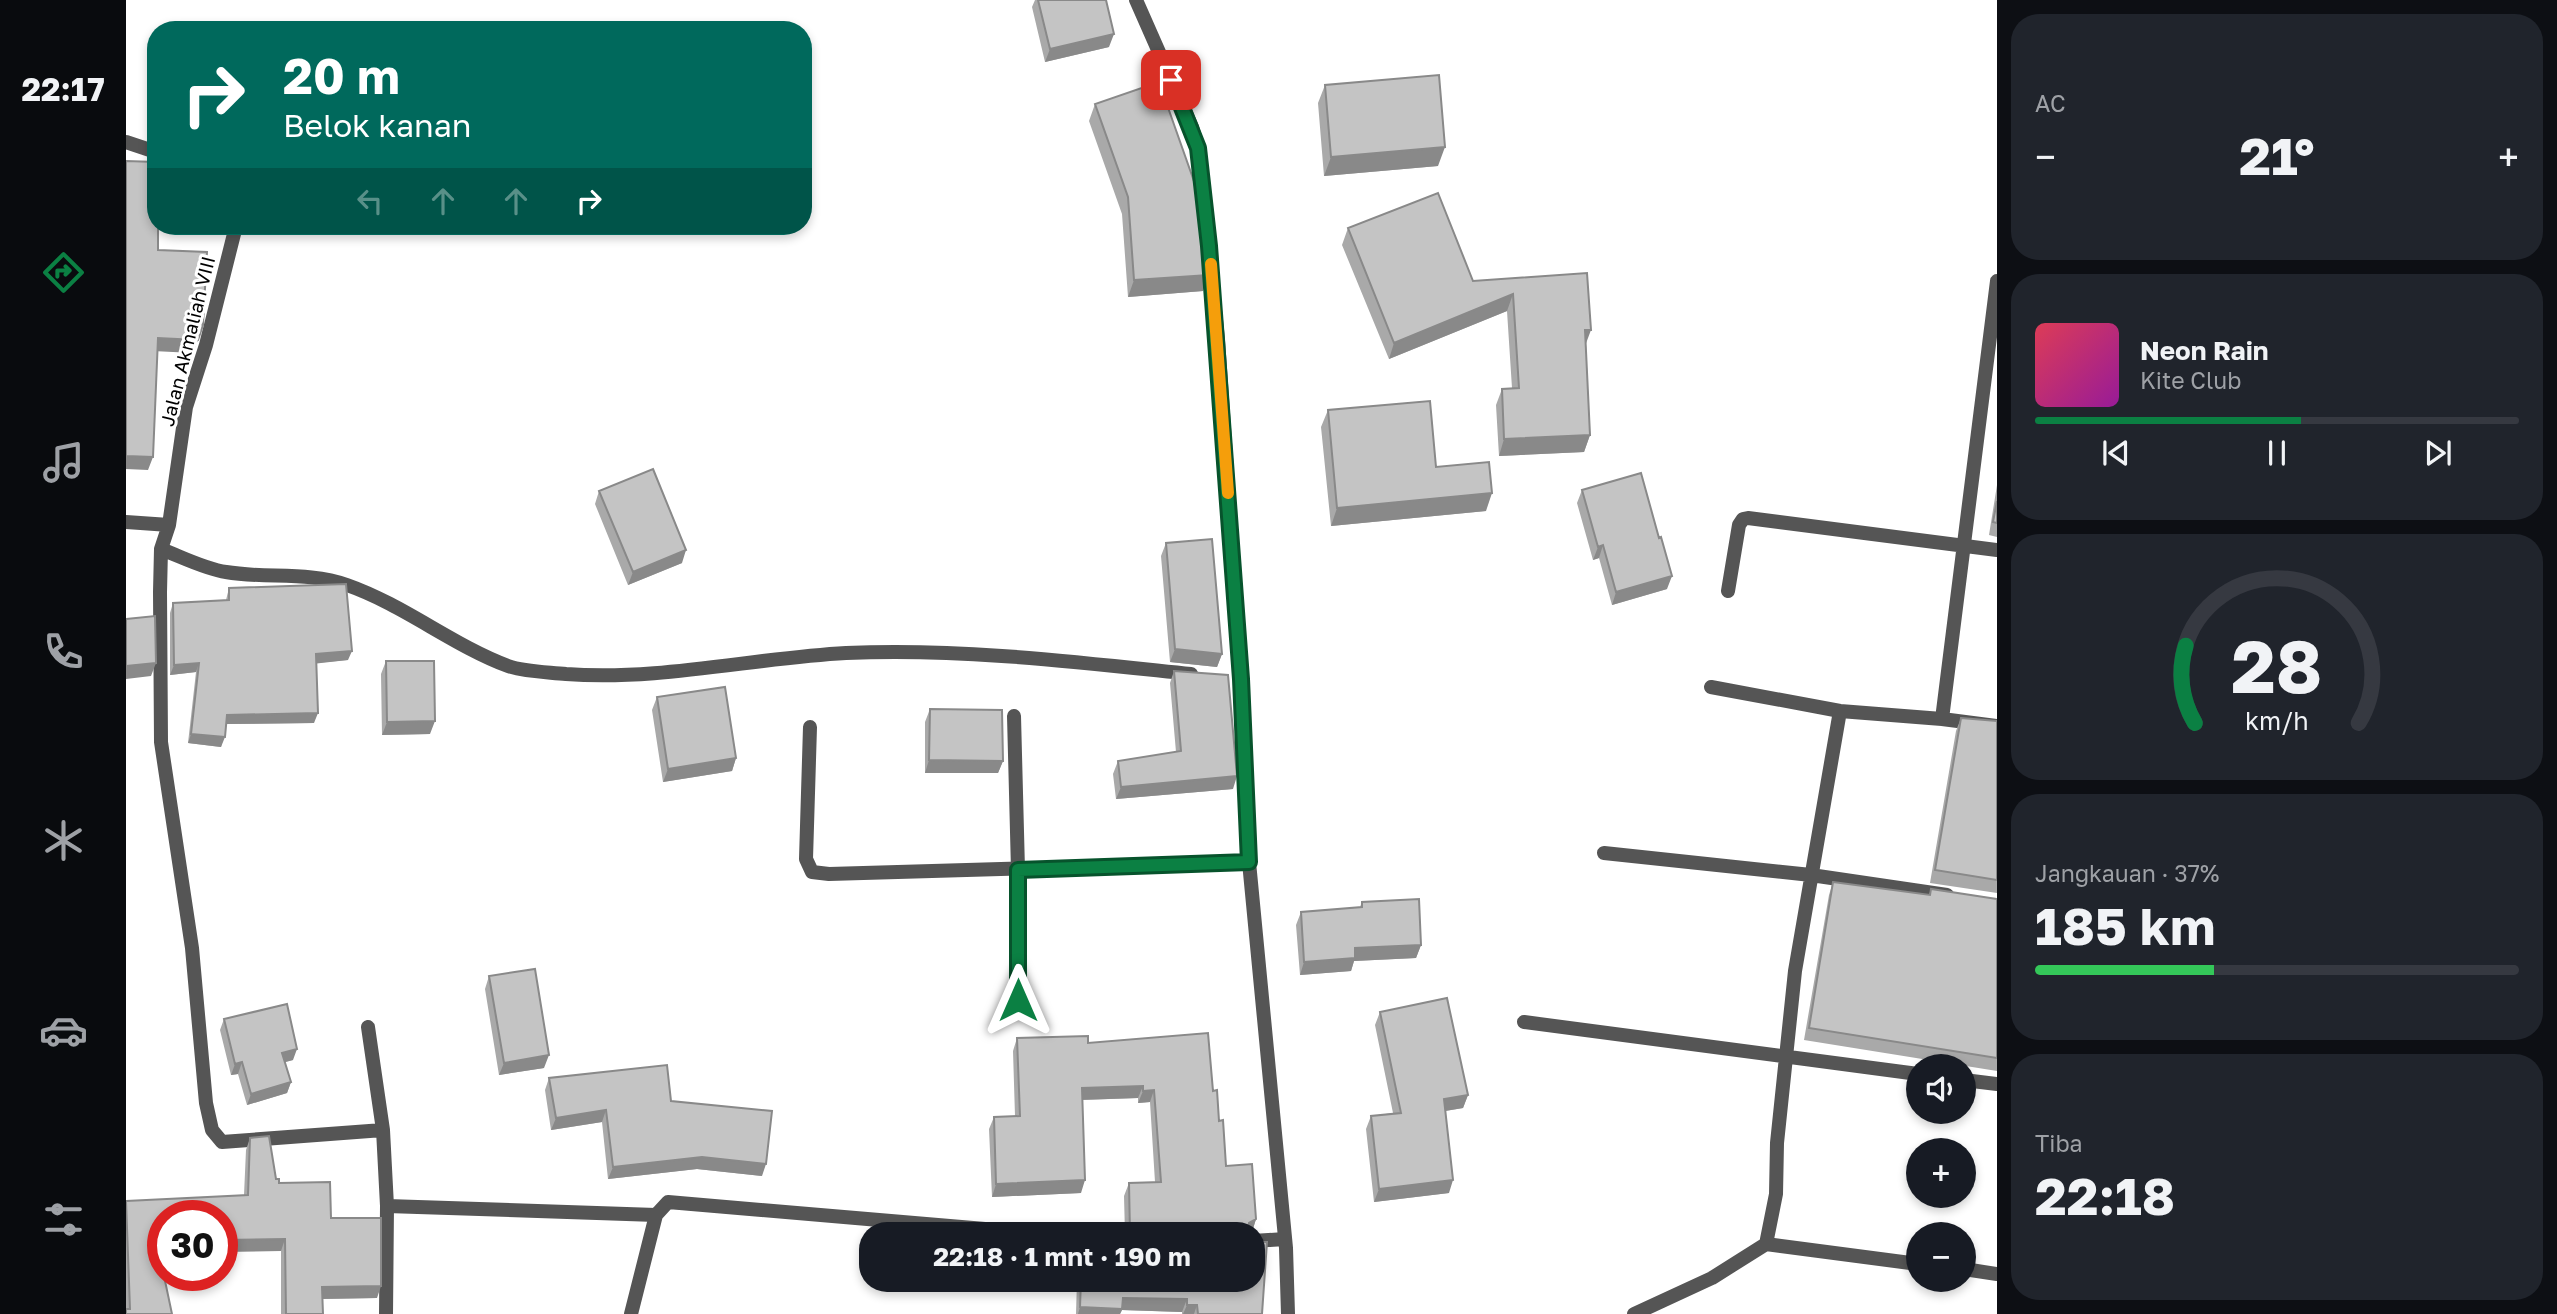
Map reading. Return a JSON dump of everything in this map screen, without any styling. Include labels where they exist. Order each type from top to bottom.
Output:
[{"type":"street","points":[[1136,0],[1192,127],[1198,148],[1218,340],[1234,678],[1286,1248],[1288,1314]]},
{"type":"street","points":[[126,142],[147,149]]},
{"type":"street","name":"Jalan Akmaliah VIII","points":[[234,235],[206,345],[186,407],[169,525],[161,549],[161,742],[192,948],[206,1102],[212,1130],[222,1142],[383,1130]]},
{"type":"street","points":[[1942,719],[1963,546],[1991,372],[1997,281]]},
{"type":"street","points":[[1728,590],[1739,525],[1743,519],[1748,518],[1997,550]]},
{"type":"street","points":[[126,522],[169,525]]},
{"type":"street","points":[[161,549],[223,572],[315,577],[347,585],[413,615],[472,650],[511,667],[567,674],[631,675],[802,656],[895,652],[1013,655],[1200,675]]},
{"type":"street","points":[[1711,687],[1840,711],[1997,726]]},
{"type":"street","points":[[1766,1244],[1776,1194],[1777,1143],[1795,971],[1840,711]]},
{"type":"street","points":[[1014,716],[1018,1000]]},
{"type":"street","points":[[810,727],[806,859],[812,872],[829,874],[1018,870],[1249,862]]},
{"type":"street","points":[[1604,853],[1811,875],[1957,897]]},
{"type":"street","points":[[1524,1022],[1906,1072]]},
{"type":"street","points":[[368,1027],[383,1130],[387,1206],[386,1314]]},
{"type":"street","points":[[1976,1081],[1997,1084]]},
{"type":"street","points":[[631,1314],[656,1215],[663,1206],[676,1201],[910,1222]]},
{"type":"street","points":[[387,1206],[656,1215]]},
{"type":"street","points":[[1265,1240],[1285,1239]]},
{"type":"street","points":[[1634,1314],[1712,1278],[1766,1244],[1906,1262]]},
{"type":"street","points":[[1976,1271],[1997,1274]]},
{"type":"building","points":[[1038,0],[1106,0],[1114,34],[1050,49]]},
{"type":"building","points":[[1439,75],[1445,147],[1331,157],[1325,85]]},
{"type":"building","points":[[1159,82],[1202,204],[1209,275],[1134,280],[1128,197],[1095,104]]},
{"type":"building","points":[[126,161],[147,162],[147,235],[158,235],[158,250],[207,252],[203,325],[198,340],[158,338],[153,457],[126,456]]},
{"type":"building","points":[[1438,193],[1473,281],[1587,273],[1591,330],[1585,330],[1590,435],[1504,439],[1502,389],[1519,388],[1513,294],[1394,343],[1348,228]]},
{"type":"building","points":[[1430,401],[1436,467],[1489,462],[1492,493],[1337,508],[1328,410]]},
{"type":"building","points":[[653,469],[686,550],[633,572],[599,491]]},
{"type":"building","points":[[1641,473],[1672,576],[1616,592],[1603,545],[1598,547],[1582,490]]},
{"type":"building","points":[[1997,501],[1997,523],[1993,522]]},
{"type":"building","points":[[1212,539],[1222,654],[1175,649],[1166,543]]},
{"type":"building","points":[[346,584],[352,651],[316,654],[318,713],[227,715],[225,737],[191,734],[199,663],[174,665],[173,603],[229,600],[229,588]]},
{"type":"building","points":[[155,616],[156,663],[126,666],[126,619]]},
{"type":"building","points":[[386,661],[434,661],[435,721],[387,722]]},
{"type":"building","points":[[1174,671],[1228,675],[1237,776],[1121,787],[1118,761],[1181,751]]},
{"type":"building","points":[[725,687],[736,758],[668,769],[657,697]]},
{"type":"building","points":[[930,709],[1002,710],[1003,761],[929,760]]},
{"type":"building","points":[[1961,718],[1997,721],[1997,880],[1935,870]]},
{"type":"building","points":[[1833,882],[1930,895],[1931,889],[1997,899],[1997,1058],[1809,1028]]},
{"type":"building","points":[[1419,899],[1421,945],[1355,948],[1355,958],[1304,962],[1301,912],[1362,907],[1362,902]]},
{"type":"building","points":[[535,969],[549,1055],[504,1063],[489,976]]},
{"type":"building","points":[[1447,998],[1468,1095],[1444,1099],[1453,1180],[1379,1189],[1371,1116],[1401,1113],[1380,1012]]},
{"type":"building","points":[[287,1004],[297,1049],[282,1053],[291,1082],[251,1094],[242,1062],[235,1064],[224,1019]]},
{"type":"building","points":[[1208,1033],[1213,1091],[1217,1090],[1219,1121],[1223,1120],[1226,1166],[1252,1164],[1256,1219],[1251,1222],[1130,1222],[1129,1183],[1161,1182],[1154,1090],[1143,1091],[1143,1086],[1082,1088],[1085,1180],[996,1184],[994,1117],[1020,1116],[1017,1038],[1088,1036],[1088,1043]]},
{"type":"building","points":[[667,1065],[671,1101],[772,1111],[766,1164],[702,1157],[613,1167],[606,1110],[556,1118],[549,1078]]},
{"type":"building","points":[[269,1136],[276,1179],[279,1179],[279,1183],[330,1182],[331,1218],[381,1218],[381,1286],[322,1287],[323,1314],[286,1314],[285,1239],[238,1240],[238,1200],[147,1200],[147,1291],[167,1291],[172,1314],[126,1314],[126,1309],[130,1309],[126,1201],[248,1195],[250,1138]]},
{"type":"building","points":[[1081,1292],[1264,1292],[1262,1314],[1198,1314],[1197,1305],[1187,1305],[1187,1299],[1123,1298],[1122,1309],[1080,1307]]},
{"type":"slow traffic","points":[[1211,264],[1228,493]]},
{"type":"route","points":[[1018,1000],[1018,870],[1249,862],[1241,679],[1220,366],[1209,246],[1198,148],[1192,127],[1171,80]]}]
